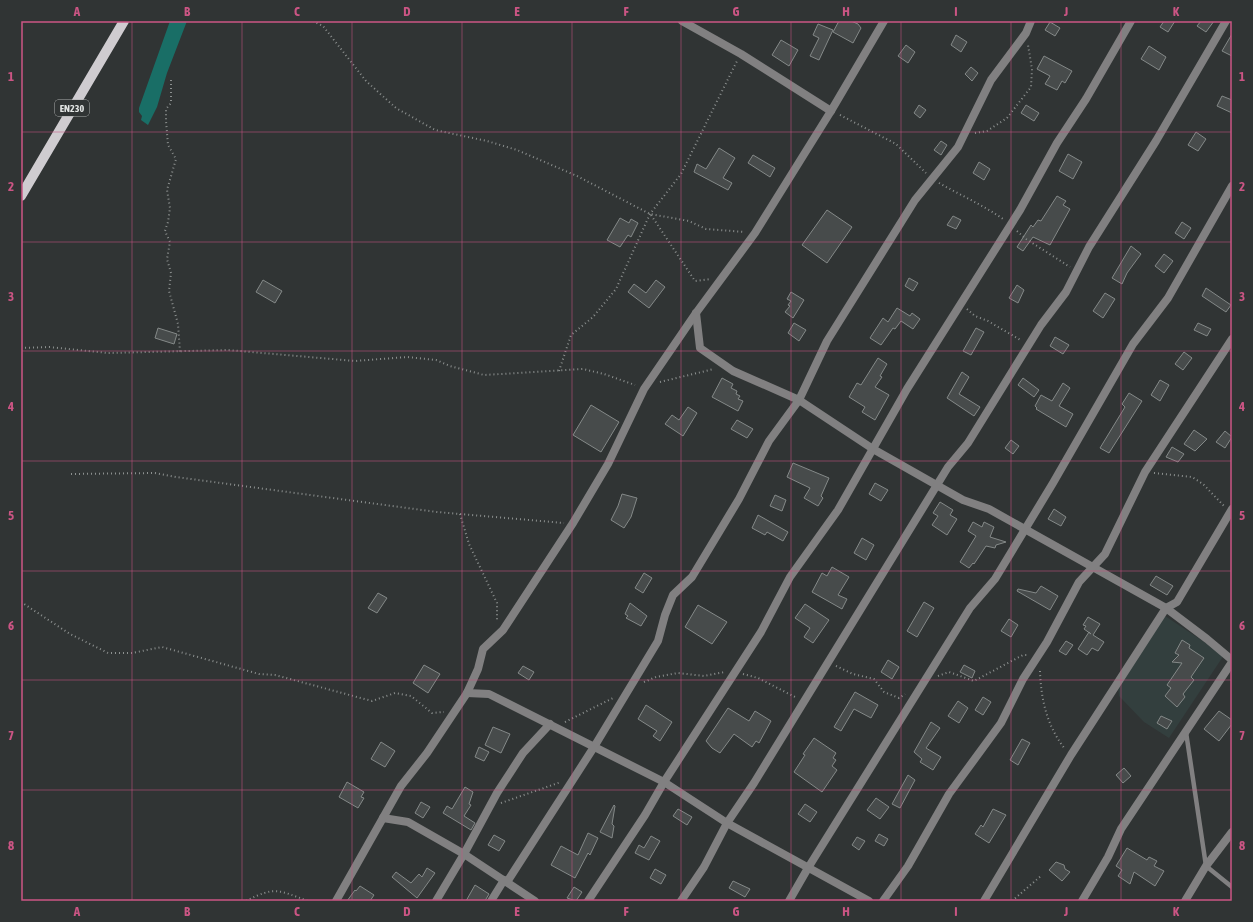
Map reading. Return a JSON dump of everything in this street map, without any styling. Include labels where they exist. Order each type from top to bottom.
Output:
[{"type":"main road","name":"EN230","points":[[21,196],[124,21]]},
{"type":"street","points":[[682,21],[741,54],[831,111]]},
{"type":"street","points":[[336,901],[401,786],[427,753],[467,693],[478,670],[484,649],[498,634],[573,524],[608,464],[644,389],[696,313],[755,233],[831,111],[884,21]]},
{"type":"street","points":[[491,901],[506,881],[594,747],[658,641],[665,615],[673,595],[692,577],[739,499],[769,441],[799,400],[831,334],[915,200],[948,160],[964,134],[991,80],[1026,33],[1031,21]]},
{"type":"street","points":[[588,901],[645,815],[664,782],[761,632],[790,577],[838,510],[910,383],[1011,224],[1057,143],[1086,99],[1131,21]]},
{"type":"street","points":[[681,901],[704,867],[726,823],[754,783],[948,467],[968,443],[1028,344],[1066,292],[1089,247],[1156,141],[1226,21]]},
{"type":"street","points":[[790,901],[808,868],[970,608],[995,579],[1133,344],[1168,298],[1232,186]]},
{"type":"street","points":[[696,313],[700,348],[733,371],[799,400],[873,449],[963,500],[989,509],[1166,608],[1208,639],[1232,661],[1121,829],[1108,857],[1082,901]]},
{"type":"street","points":[[883,901],[908,866],[949,794],[1001,723],[1023,679],[1039,655],[1079,582],[1094,568],[1105,554],[1145,472],[1232,339]]},
{"type":"street","points":[[984,901],[1071,755],[1166,608],[1177,602],[1231,511]]},
{"type":"street","points":[[467,693],[490,694],[664,782],[726,823],[869,901]]},
{"type":"street","points":[[436,901],[490,806],[523,753],[550,724]]},
{"type":"street","points":[[383,818],[408,822],[464,854],[535,901]]},
{"type":"street","points":[[1185,901],[1206,866],[1232,832]]},
{"type":"lane","points":[[1186,731],[1206,866],[1232,887]]},
{"type":"path","points":[[313,21],[322,26],[366,81],[396,108],[435,130],[487,141],[517,150],[577,176],[650,214],[689,220],[706,229],[755,233]]},
{"type":"path","points":[[964,134],[987,131],[1007,118],[1032,87],[1032,69],[1026,33]]},
{"type":"path","points":[[559,372],[571,335],[593,317],[616,289],[650,214],[681,174],[741,54]]},
{"type":"path","points":[[171,80],[171,103],[166,109],[166,121],[168,145],[176,158],[167,190],[170,208],[165,231],[170,242],[167,259],[171,273],[169,291],[178,324],[180,352]]},
{"type":"path","points":[[831,111],[896,144],[932,179],[969,201],[990,210],[1011,224],[1026,239],[1077,271]]},
{"type":"path","points":[[650,214],[695,281],[722,277]]},
{"type":"path","points":[[961,304],[975,316],[988,321],[1028,344]]},
{"type":"path","points":[[21,348],[49,347],[108,353],[228,350],[356,361],[407,357],[436,360],[450,366],[484,375],[559,372],[583,369],[604,374],[644,389],[667,379],[719,368],[733,371]]},
{"type":"path","points":[[1145,472],[1192,477],[1203,484],[1231,511]]},
{"type":"path","points":[[71,474],[155,473],[460,514],[573,524]]},
{"type":"path","points":[[460,514],[468,544],[496,603],[498,634]]},
{"type":"path","points":[[21,602],[70,634],[108,653],[132,654],[162,647],[259,674],[275,676],[372,701],[395,693],[411,696],[432,713],[453,712]]},
{"type":"path","points":[[1039,655],[1040,682],[1045,712],[1058,739],[1071,755]]},
{"type":"path","points":[[550,724],[567,722],[629,689],[656,677],[678,673],[704,676],[721,671],[758,678],[803,702]]},
{"type":"path","points":[[490,806],[518,799],[575,777]]},
{"type":"path","points":[[1012,901],[1042,875]]},
{"type":"path","points":[[246,901],[264,892],[279,890],[308,901]]},
{"type":"shaded area","points":[[170,21],[187,21],[167,73],[157,107],[148,125],[141,120],[142,116],[139,112],[139,108]]},
{"type":"shaded area","points":[[1165,616],[1224,655],[1169,738],[1144,722],[1119,696],[1118,687]]},
{"type":"building","points":[[839,21],[851,21],[858,24],[861,28],[853,43],[833,32]]},
{"type":"building","points":[[1164,21],[1175,21],[1168,32],[1160,27]]},
{"type":"building","points":[[1201,21],[1214,21],[1206,32],[1197,26]]},
{"type":"building","points":[[1050,22],[1060,28],[1055,36],[1045,30]]},
{"type":"building","points":[[818,24],[833,30],[819,60],[810,56],[819,38],[813,35]]},
{"type":"building","points":[[1232,34],[1232,56],[1222,51]]},
{"type":"building","points":[[956,35],[967,42],[961,52],[951,45]]},
{"type":"building","points":[[781,40],[798,50],[789,66],[772,55]]},
{"type":"building","points":[[906,45],[915,52],[908,63],[898,56]]},
{"type":"building","points":[[1149,46],[1166,57],[1159,70],[1141,59]]},
{"type":"building","points":[[1044,56],[1072,71],[1065,83],[1062,81],[1057,90],[1045,84],[1050,76],[1037,69]]},
{"type":"building","points":[[971,67],[978,73],[972,81],[965,74]]},
{"type":"building","points":[[1222,96],[1232,100],[1232,113],[1217,106]]},
{"type":"building","points":[[919,105],[926,110],[920,118],[914,113]]},
{"type":"building","points":[[1026,105],[1039,113],[1034,121],[1021,113]]},
{"type":"building","points":[[1196,132],[1206,139],[1198,151],[1188,145]]},
{"type":"building","points":[[941,141],[947,145],[941,155],[934,150]]},
{"type":"building","points":[[719,148],[735,158],[723,178],[732,183],[728,190],[694,172],[697,164],[706,169]]},
{"type":"building","points":[[1068,154],[1082,162],[1073,179],[1059,171]]},
{"type":"building","points":[[753,155],[775,168],[770,177],[748,163]]},
{"type":"building","points":[[979,162],[990,169],[984,180],[973,173]]},
{"type":"building","points":[[1057,196],[1066,201],[1063,205],[1070,209],[1050,245],[1033,237],[1023,251],[1017,247],[1031,225],[1033,227],[1038,220],[1041,221]]},
{"type":"building","points":[[827,210],[852,227],[827,263],[802,245]]},
{"type":"building","points":[[953,216],[961,220],[956,229],[947,225]]},
{"type":"building","points":[[620,218],[629,223],[631,219],[638,223],[631,237],[628,235],[620,247],[607,240]]},
{"type":"building","points":[[1182,222],[1191,228],[1184,239],[1175,233]]},
{"type":"building","points":[[1131,246],[1141,254],[1127,273],[1122,284],[1112,278]]},
{"type":"building","points":[[1164,254],[1173,261],[1164,273],[1155,266]]},
{"type":"building","points":[[909,278],[918,283],[913,291],[905,286]]},
{"type":"building","points":[[263,280],[282,291],[275,303],[256,292]]},
{"type":"building","points":[[656,280],[665,287],[649,308],[628,292],[634,284],[646,293]]},
{"type":"building","points":[[1017,285],[1024,290],[1018,303],[1009,298]]},
{"type":"building","points":[[1206,288],[1231,305],[1226,312],[1202,296]]},
{"type":"building","points":[[791,292],[804,300],[793,318],[785,312],[790,306],[788,305],[791,301],[787,299]]},
{"type":"building","points":[[1105,293],[1115,299],[1103,318],[1093,311]]},
{"type":"building","points":[[897,308],[910,316],[912,313],[920,319],[913,329],[901,321],[895,329],[893,328],[881,345],[870,338],[883,318],[888,322]]},
{"type":"building","points":[[794,323],[806,330],[799,341],[788,333]]},
{"type":"building","points":[[1198,323],[1211,329],[1207,336],[1194,330]]},
{"type":"building","points":[[158,328],[177,334],[174,344],[155,338]]},
{"type":"building","points":[[976,328],[984,332],[971,355],[963,351]]},
{"type":"building","points":[[1055,337],[1069,345],[1063,354],[1050,346]]},
{"type":"building","points":[[1184,352],[1192,358],[1183,370],[1175,364]]},
{"type":"building","points":[[878,358],[887,364],[880,376],[882,377],[875,387],[889,395],[875,420],[862,412],[865,407],[849,397],[857,383],[861,385]]},
{"type":"building","points":[[962,372],[969,377],[959,394],[980,407],[974,416],[947,398]]},
{"type":"building","points":[[722,378],[733,384],[731,388],[737,391],[736,394],[740,396],[738,399],[743,401],[738,411],[712,397]]},
{"type":"building","points":[[1023,378],[1039,390],[1034,397],[1018,385]]},
{"type":"building","points":[[1160,380],[1169,385],[1160,401],[1151,395]]},
{"type":"building","points":[[1063,383],[1070,388],[1059,406],[1073,414],[1066,427],[1036,409],[1037,408],[1035,406],[1041,395],[1052,401]]},
{"type":"building","points":[[1129,393],[1142,401],[1109,453],[1100,448],[1125,407],[1122,404]]},
{"type":"building","points":[[591,405],[619,422],[601,452],[573,435]]},
{"type":"building","points":[[688,407],[697,413],[683,436],[665,424],[672,415],[679,420]]},
{"type":"building","points":[[737,420],[753,429],[747,438],[731,429]]},
{"type":"building","points":[[1194,430],[1207,439],[1195,451],[1184,444]]},
{"type":"building","points":[[1225,431],[1232,437],[1225,448],[1216,442]]},
{"type":"building","points":[[1011,440],[1019,446],[1013,454],[1005,448]]},
{"type":"building","points":[[1172,447],[1184,454],[1178,462],[1166,457]]},
{"type":"building","points":[[793,463],[829,478],[821,496],[823,498],[818,506],[804,498],[810,488],[787,477]]},
{"type":"building","points":[[875,483],[888,490],[881,501],[869,494]]},
{"type":"building","points":[[622,494],[637,498],[631,517],[624,528],[611,520]]},
{"type":"building","points":[[775,495],[786,500],[782,511],[770,506]]},
{"type":"building","points":[[940,502],[953,510],[950,515],[957,519],[947,535],[932,525],[938,516],[933,513]]},
{"type":"building","points":[[1054,509],[1066,517],[1061,526],[1048,519]]},
{"type":"building","points":[[758,515],[788,532],[783,541],[767,532],[765,535],[752,528]]},
{"type":"building","points":[[973,522],[982,527],[984,522],[994,527],[990,537],[1006,542],[996,545],[995,548],[986,546],[974,564],[973,563],[969,568],[960,562],[976,536],[968,531]]},
{"type":"building","points":[[862,538],[874,545],[866,560],[854,553]]},
{"type":"building","points":[[832,567],[849,577],[838,595],[847,599],[842,609],[812,592],[822,573],[827,576]]},
{"type":"building","points":[[644,573],[652,578],[643,593],[635,588]]},
{"type":"building","points":[[1156,576],[1173,586],[1167,595],[1150,585]]},
{"type":"building","points":[[1041,586],[1058,596],[1050,610],[1017,591],[1018,589],[1036,593]]},
{"type":"building","points":[[378,593],[387,598],[377,613],[368,608]]},
{"type":"building","points":[[924,602],[934,608],[917,637],[907,631]]},
{"type":"building","points":[[630,603],[647,616],[641,626],[626,618],[628,616],[625,614]]},
{"type":"building","points":[[805,604],[829,620],[813,643],[804,637],[810,628],[795,618]]},
{"type":"building","points":[[698,605],[727,622],[712,644],[685,627]]},
{"type":"building","points":[[1088,617],[1100,624],[1093,635],[1104,642],[1098,651],[1092,648],[1087,655],[1078,649],[1089,632],[1084,629],[1086,626],[1083,625]]},
{"type":"building","points":[[1009,619],[1018,625],[1011,637],[1001,631]]},
{"type":"building","points":[[1182,640],[1190,645],[1189,648],[1204,658],[1191,677],[1194,680],[1183,694],[1185,697],[1177,707],[1165,696],[1171,688],[1167,685],[1182,663],[1172,662],[1179,655],[1175,653]]},
{"type":"building","points":[[1066,641],[1073,645],[1066,655],[1059,651]]},
{"type":"building","points":[[888,660],[899,667],[892,679],[881,672]]},
{"type":"building","points":[[424,665],[440,674],[428,693],[413,683]]},
{"type":"building","points":[[964,665],[975,671],[972,678],[960,672]]},
{"type":"building","points":[[523,666],[534,672],[529,680],[518,673]]},
{"type":"building","points":[[855,692],[878,705],[871,718],[854,709],[841,731],[834,727]]},
{"type":"building","points":[[983,697],[991,702],[983,715],[975,710]]},
{"type":"building","points":[[958,701],[968,708],[959,723],[948,716]]},
{"type":"building","points":[[646,705],[672,722],[660,741],[653,736],[657,731],[638,719]]},
{"type":"building","points":[[728,708],[749,721],[755,711],[771,721],[759,743],[756,741],[752,747],[734,734],[720,753],[712,748],[706,741]]},
{"type":"building","points":[[1219,711],[1232,720],[1232,724],[1219,741],[1204,729]]},
{"type":"building","points":[[1161,716],[1172,721],[1167,729],[1157,723]]},
{"type":"building","points":[[931,722],[940,728],[926,748],[941,757],[933,770],[920,762],[922,759],[914,752]]},
{"type":"building","points":[[493,727],[510,734],[501,753],[485,745]]},
{"type":"building","points":[[814,738],[836,753],[833,758],[836,760],[832,766],[837,770],[822,792],[794,772],[805,755],[803,754]]},
{"type":"building","points":[[1022,739],[1030,743],[1018,765],[1010,760]]},
{"type":"building","points":[[381,742],[395,751],[385,767],[371,759]]},
{"type":"building","points":[[479,747],[489,752],[484,761],[475,757]]},
{"type":"building","points":[[1124,768],[1131,776],[1123,783],[1116,775]]},
{"type":"building","points":[[908,775],[915,780],[900,808],[892,804]]},
{"type":"building","points":[[347,782],[364,792],[361,797],[364,798],[358,808],[339,797]]},
{"type":"building","points":[[465,787],[473,792],[469,804],[471,805],[464,816],[475,823],[471,830],[443,813],[447,806],[452,809]]},
{"type":"building","points":[[876,798],[889,807],[880,819],[867,810]]},
{"type":"building","points":[[421,802],[430,807],[423,818],[415,813]]},
{"type":"building","points":[[805,804],[817,812],[810,822],[798,814]]},
{"type":"building","points":[[614,805],[612,824],[614,826],[612,838],[600,832]]},
{"type":"building","points":[[678,809],[692,817],[687,825],[673,816]]},
{"type":"building","points":[[993,809],[1006,815],[989,843],[975,834],[981,825],[983,827]]},
{"type":"building","points":[[588,833],[598,838],[590,855],[588,853],[575,878],[551,865],[561,846],[578,855]]},
{"type":"building","points":[[879,834],[888,839],[884,846],[875,841]]},
{"type":"building","points":[[494,835],[505,841],[499,851],[488,845]]},
{"type":"building","points":[[651,836],[660,841],[649,860],[635,853],[639,845],[644,848]]},
{"type":"building","points":[[857,837],[865,841],[859,850],[852,845]]},
{"type":"building","points":[[1127,848],[1147,860],[1149,857],[1157,861],[1154,866],[1164,871],[1155,886],[1134,872],[1130,884],[1118,876],[1122,870],[1116,866]]},
{"type":"building","points":[[1056,862],[1064,865],[1065,869],[1070,872],[1062,881],[1049,870]]},
{"type":"building","points":[[427,868],[435,873],[417,898],[392,877],[396,872],[411,883],[419,874],[422,877]]},
{"type":"building","points":[[655,869],[666,875],[661,884],[650,878]]},
{"type":"building","points":[[733,881],[750,889],[745,897],[729,888]]},
{"type":"building","points":[[475,885],[489,894],[485,901],[466,901]]},
{"type":"building","points":[[360,886],[374,895],[370,901],[347,901],[355,890],[356,891]]},
{"type":"building","points":[[574,887],[582,892],[576,901],[567,898]]}]
